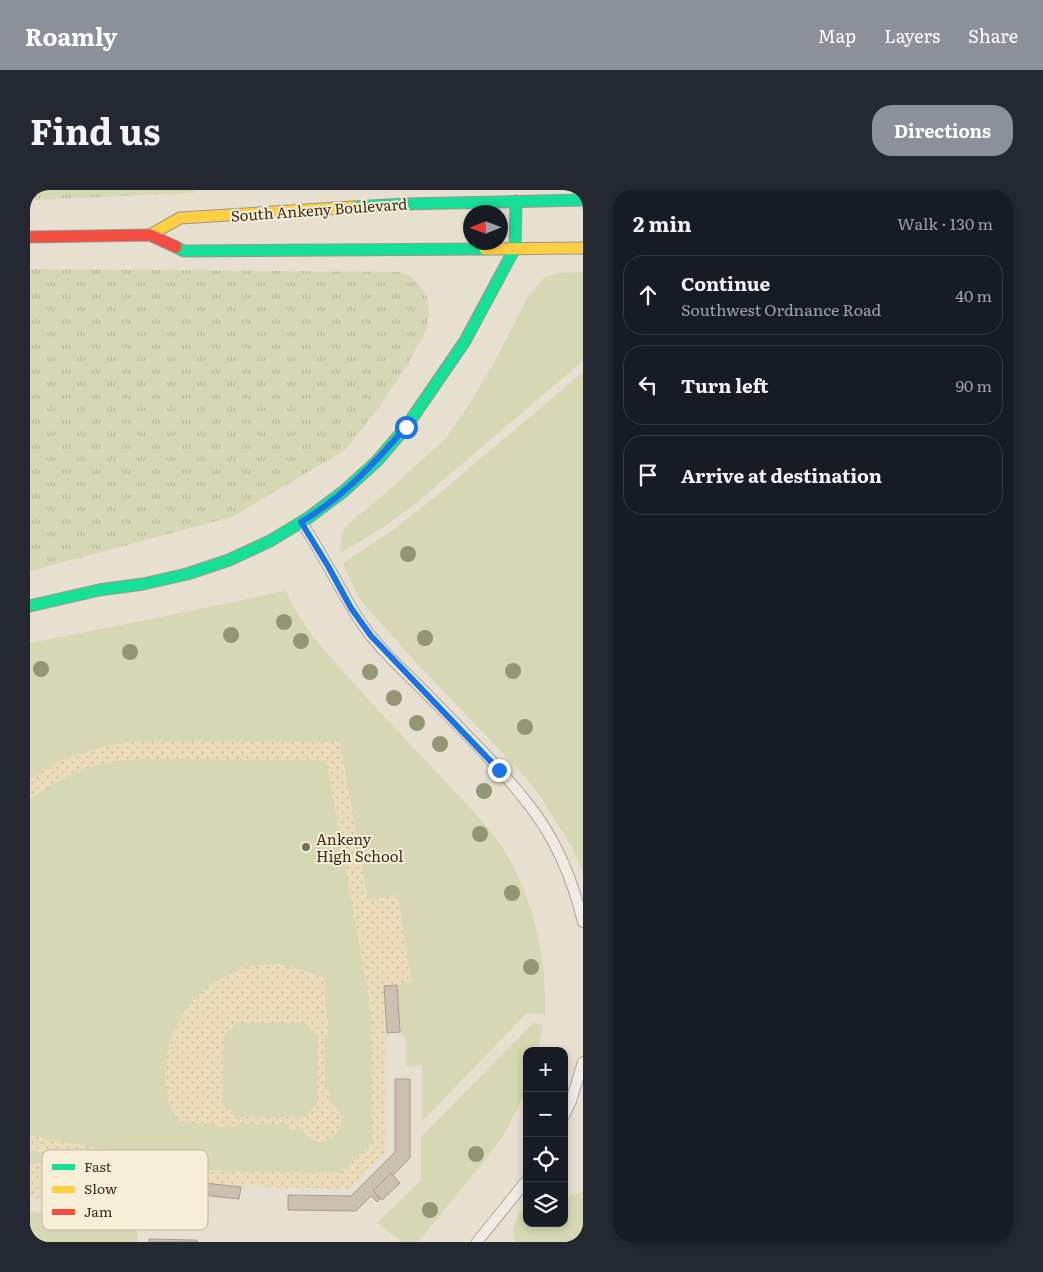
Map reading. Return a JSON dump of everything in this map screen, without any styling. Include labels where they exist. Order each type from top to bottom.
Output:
[{"type":"main road","name":"South Ankeny Boulevard","points":[[150,235],[180,218],[516,195],[583,200]]},
{"type":"main road","points":[[30,606],[99,590],[143,584],[187,574],[229,560],[270,541],[301,522],[344,491],[377,461],[406,427],[465,341],[515,248],[516,195]]},
{"type":"main road","name":"South Ankeny Boulevard","points":[[30,237],[150,235],[184,251],[583,248]]},
{"type":"lane","points":[[301,522],[351,608],[371,636],[499,770],[530,806],[558,852],[570,879],[583,922]]},
{"type":"lane","points":[[568,1107],[583,1062]]},
{"type":"lane","points":[[477,1242],[525,1182]]},
{"type":"green space","points":[[30,190],[197,190],[193,193],[30,200]]},
{"type":"green space","points":[[30,269],[399,272],[410,276],[427,297],[429,312],[427,328],[409,362],[379,407],[345,450],[232,517],[30,571]]},
{"type":"green space","points":[[583,272],[583,361],[416,503],[382,528],[340,553],[344,529],[444,440],[469,405],[498,355],[529,295],[544,278],[557,273]]},
{"type":"green space","points":[[583,372],[583,873],[573,849],[539,794],[519,770],[423,670],[369,610],[358,596],[343,563],[391,531],[434,498]]},
{"type":"green space","name":"Ankeny High School","points":[[286,590],[299,616],[328,654],[474,812],[501,845],[522,885],[536,927],[543,971],[545,1015],[527,1013],[422,1121],[422,1065],[406,1066],[406,1039],[400,1032],[397,985],[412,982],[397,896],[369,900],[387,1033],[387,1150],[348,1189],[208,1175],[208,1150],[42,1150],[42,1165],[30,1162],[30,643]]},
{"type":"green space","points":[[533,1023],[543,1025],[539,1047],[523,1047],[523,1096],[499,1142],[418,1242],[402,1242],[377,1223],[421,1180],[421,1137]]},
{"type":"green space","points":[[583,1192],[583,1242],[514,1242],[513,1231],[515,1222],[523,1209],[523,1227],[568,1227],[568,1199],[571,1195]]},
{"type":"green space","points":[[30,1211],[42,1213],[42,1230],[132,1230],[137,1231],[138,1242],[30,1242]]},
{"type":"sand","points":[[136,741],[340,742],[368,899],[397,895],[412,982],[384,987],[387,1033],[387,1150],[348,1189],[241,1187],[208,1183],[208,1169],[340,1173],[372,1143],[371,1015],[326,760],[142,759],[118,761],[94,766],[71,775],[50,786],[30,800],[30,779],[41,771],[66,758],[108,746]]},
{"type":"sand","points":[[277,964],[325,978],[328,1035],[325,1035],[325,1089],[330,1090],[330,1103],[339,1111],[342,1119],[340,1128],[328,1140],[319,1142],[311,1139],[303,1130],[290,1130],[289,1124],[239,1124],[238,1127],[216,1127],[216,1124],[179,1123],[169,1102],[166,1064],[169,1045],[175,1028],[185,1011],[211,984],[228,975],[253,966]],"holes":[[[235,1023],[306,1023],[310,1030],[318,1034],[317,1106],[310,1110],[306,1117],[235,1117],[230,1109],[222,1104],[224,1035]]]},
{"type":"sand","points":[[30,1135],[108,1150],[42,1150],[42,1153],[30,1151]]},
{"type":"sand","points":[[30,1162],[42,1165],[42,1199],[30,1197]]},
{"type":"building","points":[[397,985],[400,1032],[387,1033],[384,986]]},
{"type":"building","points":[[395,1079],[410,1079],[410,1158],[373,1191],[380,1199],[377,1202],[371,1196],[356,1211],[288,1210],[288,1195],[351,1196],[395,1152]]},
{"type":"building","points":[[391,1173],[400,1183],[382,1200],[373,1191]]},
{"type":"building","points":[[208,1183],[241,1187],[239,1199],[208,1196]]},
{"type":"building","points":[[149,1239],[196,1240],[198,1242],[149,1242]]},
{"type":"traffic: fast","points":[[353,207],[583,200]]},
{"type":"traffic: fast","points":[[30,606],[99,590],[143,584],[187,574],[229,560],[270,541],[308,518],[344,491],[377,461],[406,427],[465,341],[515,248],[516,201]]},
{"type":"traffic: fast","points":[[176,247],[184,251],[463,249]]},
{"type":"traffic: slow","points":[[150,235],[180,218],[353,207]]},
{"type":"traffic: slow","points":[[508,249],[583,248]]},
{"type":"traffic: jam","points":[[30,237],[150,235],[176,247]]},
{"type":"place","name":"Ankeny High School","points":[[306,847]]},
{"type":"route","points":[[406,427],[377,461],[344,491],[301,522],[351,608],[371,636],[499,770]]}]
